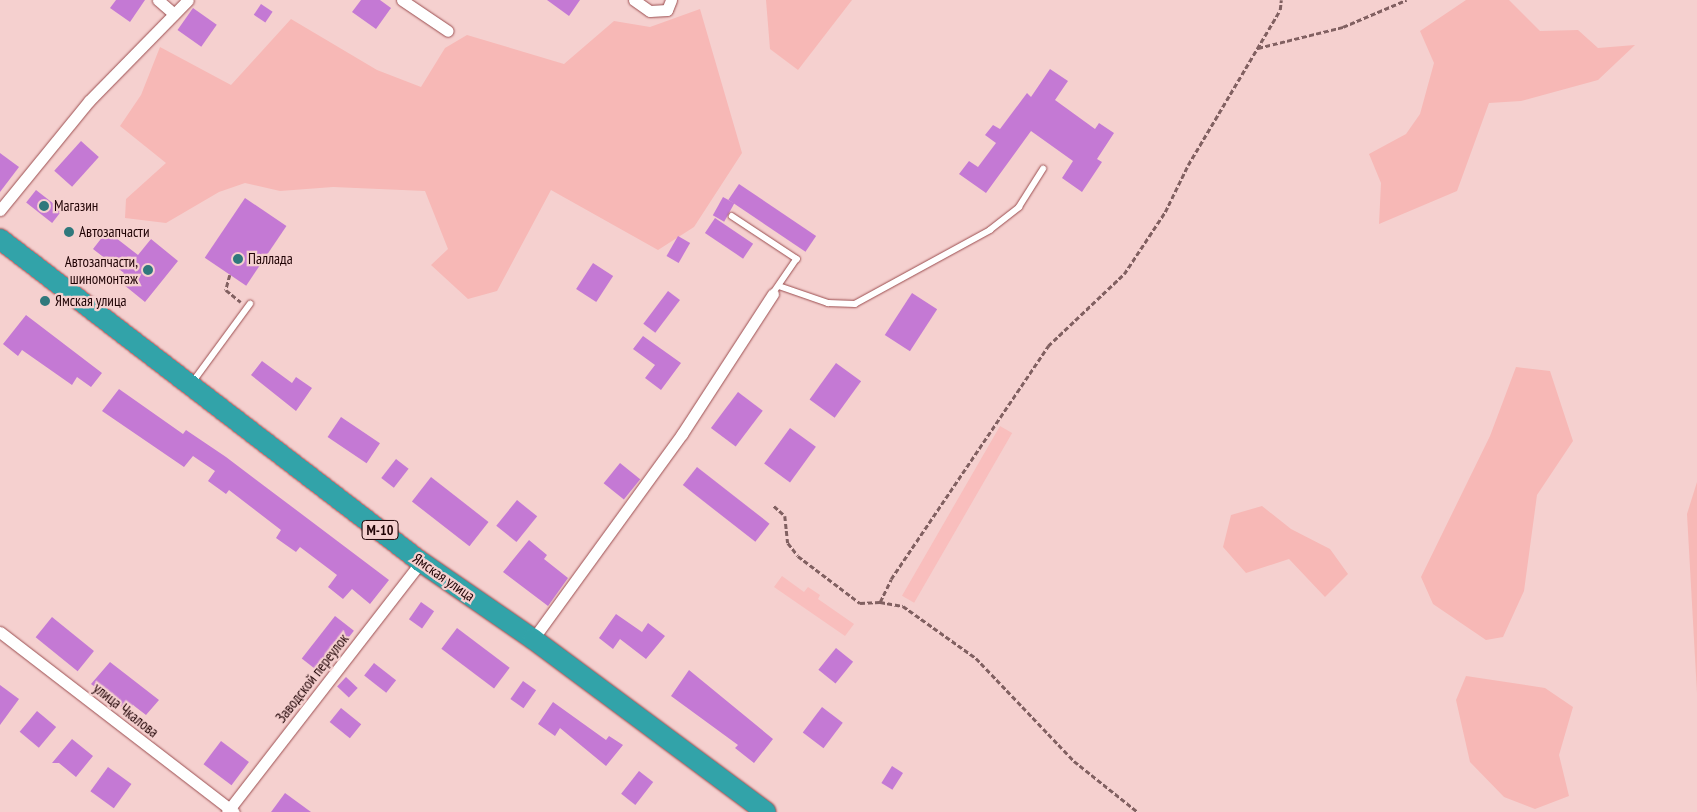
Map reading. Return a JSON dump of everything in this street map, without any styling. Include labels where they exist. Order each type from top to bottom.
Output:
[{"type":"highway","name":"Ямская улица","points":[[0,240],[421,562],[532,638],[766,812]]},
{"type":"street","points":[[158,0],[174,14]]},
{"type":"street","points":[[0,210],[89,101],[188,0]]},
{"type":"street","points":[[402,0],[448,31]]},
{"type":"street","points":[[634,0],[650,11],[667,10],[671,0]]},
{"type":"street","points":[[532,638],[682,434],[776,290]]},
{"type":"street","name":"Заводской переулок","points":[[230,811],[421,562]]},
{"type":"street","name":"улица Чкалова","points":[[0,632],[230,811]]},
{"type":"lane","points":[[732,216],[797,258],[776,290],[828,303],[855,304],[990,230],[1019,207],[1044,169]]},
{"type":"lane","points":[[190,386],[249,306]]},
{"type":"path","points":[[880,602],[896,572],[1048,346],[1124,274],[1164,212],[1280,10],[1280,0]]},
{"type":"path","points":[[1258,48],[1343,27],[1406,0]]},
{"type":"path","points":[[230,276],[226,290],[249,306]]},
{"type":"path","points":[[774,506],[785,516],[788,543],[798,556],[860,604],[880,602],[903,606],[976,658],[1074,761],[1138,812]]},
{"type":"shaded area","points":[[766,0],[852,0],[798,70],[770,49]]},
{"type":"shaded area","points":[[1466,0],[1509,0],[1540,31],[1578,30],[1598,48],[1635,45],[1598,80],[1521,101],[1489,103],[1457,191],[1379,224],[1381,183],[1369,154],[1406,134],[1420,114],[1434,63],[1420,31]]},
{"type":"shaded area","points":[[700,9],[742,153],[694,227],[658,250],[551,190],[497,291],[468,299],[431,265],[448,249],[425,191],[333,187],[280,191],[245,183],[219,192],[166,223],[125,218],[126,199],[166,163],[120,126],[141,95],[160,47],[231,85],[291,19],[377,70],[421,87],[445,48],[467,35],[564,64],[614,21],[650,27]]},
{"type":"shaded area","points":[[1516,367],[1550,371],[1573,441],[1537,495],[1524,591],[1503,637],[1486,640],[1433,604],[1421,577],[1490,436]]},
{"type":"shaded area","points":[[1000,426],[1012,433],[914,603],[902,596]]},
{"type":"shaded area","points":[[1697,482],[1697,693],[1687,514]]},
{"type":"shaded area","points":[[1262,506],[1291,529],[1330,549],[1348,574],[1325,597],[1289,559],[1246,573],[1223,547],[1231,515]]},
{"type":"shaded area","points":[[782,576],[804,592],[808,587],[820,595],[818,599],[854,624],[845,636],[774,587]]},
{"type":"shaded area","points":[[1466,676],[1545,688],[1573,707],[1559,755],[1569,796],[1535,809],[1504,797],[1470,762],[1456,700]]},
{"type":"building","points":[[116,0],[145,0],[130,22],[110,8]]},
{"type":"building","points":[[361,0],[380,0],[391,8],[376,29],[352,12]]},
{"type":"building","points":[[547,0],[580,0],[569,16]]},
{"type":"building","points":[[261,4],[273,12],[265,23],[254,15]]},
{"type":"building","points":[[193,8],[217,25],[201,47],[178,30]]},
{"type":"building","points":[[1050,69],[1068,81],[1055,100],[1095,129],[1099,123],[1114,133],[1097,159],[1102,162],[1082,192],[1062,178],[1073,161],[1031,131],[986,193],[959,174],[969,161],[978,167],[996,143],[985,135],[993,125],[1000,129],[1027,93],[1031,97]]},
{"type":"building","points":[[81,141],[99,157],[72,187],[54,171]]},
{"type":"building","points":[[0,153],[19,167],[0,192]]},
{"type":"building","points":[[739,184],[816,236],[805,252],[728,200]]},
{"type":"building","name":"Магазин","points":[[36,190],[62,210],[52,223],[26,203]]},
{"type":"building","points":[[723,197],[734,203],[724,222],[713,215]]},
{"type":"building","points":[[245,198],[286,226],[246,286],[205,258]]},
{"type":"building","points":[[715,218],[753,244],[743,259],[705,233]]},
{"type":"building","name":"Автозапчасти, шиномонтаж","points":[[107,231],[138,255],[151,239],[178,261],[145,302],[118,280],[124,273],[93,249]]},
{"type":"building","points":[[678,236],[690,243],[679,263],[666,256]]},
{"type":"building","points":[[593,263],[613,276],[596,302],[576,289]]},
{"type":"building","points":[[668,291],[680,300],[655,333],[643,324]]},
{"type":"building","points":[[912,293],[937,309],[910,351],[885,335]]},
{"type":"building","points":[[26,315],[102,373],[91,387],[77,377],[72,385],[22,350],[18,356],[3,344]]},
{"type":"building","points":[[643,336],[681,363],[661,390],[645,378],[655,365],[633,349]]},
{"type":"building","points":[[262,361],[292,383],[296,377],[312,388],[296,411],[251,375]]},
{"type":"building","points":[[836,363],[861,381],[835,418],[810,399]]},
{"type":"building","points":[[119,389],[183,434],[186,430],[226,457],[389,580],[370,604],[352,589],[343,599],[328,587],[337,575],[300,547],[296,552],[276,538],[281,530],[229,490],[226,494],[208,481],[215,471],[193,456],[184,467],[102,411]]},
{"type":"building","points":[[738,392],[763,411],[736,447],[711,428]]},
{"type":"building","points":[[341,417],[380,443],[367,463],[328,437]]},
{"type":"building","points":[[790,428],[816,447],[790,482],[764,464]]},
{"type":"building","points":[[396,459],[409,469],[394,488],[381,478]]},
{"type":"building","points":[[620,463],[640,479],[624,500],[604,483]]},
{"type":"building","points":[[697,467],[769,524],[755,542],[683,485]]},
{"type":"building","points":[[431,477],[489,522],[469,546],[412,501]]},
{"type":"building","points":[[517,500],[537,516],[516,542],[496,526]]},
{"type":"building","points":[[529,540],[547,555],[544,559],[568,578],[548,606],[503,572]]},
{"type":"building","points":[[421,602],[434,611],[422,628],[409,619]]},
{"type":"building","points":[[616,614],[642,632],[648,623],[665,636],[646,659],[620,639],[613,649],[599,638]]},
{"type":"building","points":[[335,616],[354,631],[321,673],[302,659]]},
{"type":"building","points":[[52,617],[94,651],[78,671],[36,637]]},
{"type":"building","points":[[457,628],[510,668],[494,688],[441,649]]},
{"type":"building","points":[[836,648],[853,662],[835,684],[818,670]]},
{"type":"building","points":[[110,662],[159,700],[146,715],[133,705],[128,712],[91,684]]},
{"type":"building","points":[[374,663],[396,680],[386,693],[364,676]]},
{"type":"building","points":[[689,670],[773,739],[754,763],[735,748],[738,745],[671,696]]},
{"type":"building","points":[[346,677],[358,688],[349,697],[337,687]]},
{"type":"building","points":[[523,681],[536,690],[523,708],[510,699]]},
{"type":"building","points":[[0,685],[19,699],[0,725]]},
{"type":"building","points":[[553,702],[606,740],[609,736],[623,745],[606,766],[560,728],[555,736],[538,724]]},
{"type":"building","points":[[822,707],[843,723],[824,748],[803,733]]},
{"type":"building","points":[[341,708],[361,724],[350,738],[330,722]]},
{"type":"building","points":[[37,711],[56,727],[39,748],[20,732]]},
{"type":"building","points":[[72,739],[93,756],[76,777],[59,763],[52,763]]},
{"type":"building","points":[[221,741],[249,762],[231,785],[204,764]]},
{"type":"building","points":[[892,766],[903,773],[892,790],[881,783]]},
{"type":"building","points":[[108,767],[131,784],[114,808],[90,791]]},
{"type":"building","points":[[639,771],[653,782],[635,805],[621,794]]},
{"type":"building","points":[[285,793],[311,812],[271,812]]},
{"type":"place","name":"Магазин","points":[[44,206]]},
{"type":"place","name":"Автозапчасти","points":[[69,232]]},
{"type":"place","name":"Паллада","points":[[238,259]]},
{"type":"place","name":"Автозапчасти, шиномонтаж","points":[[148,270]]},
{"type":"place","name":"Ямская улица","points":[[45,301]]}]
